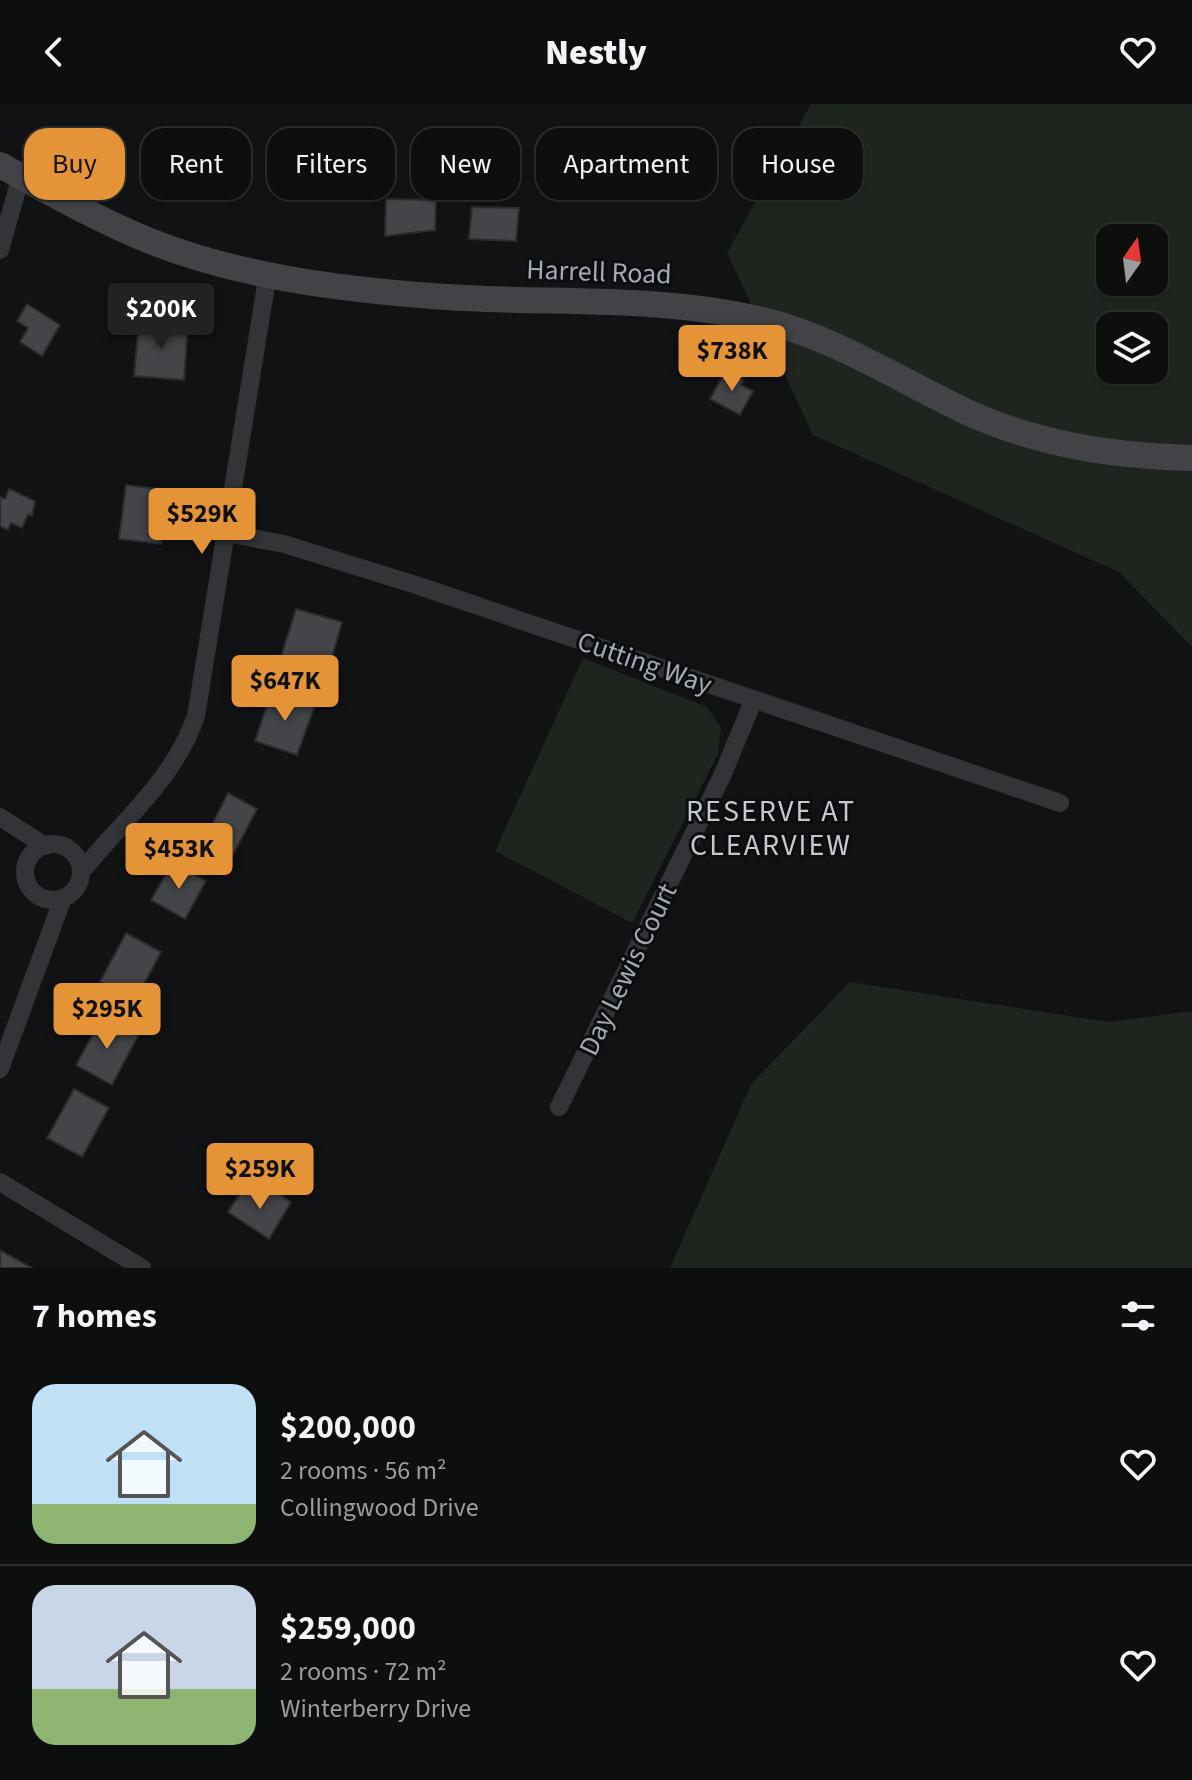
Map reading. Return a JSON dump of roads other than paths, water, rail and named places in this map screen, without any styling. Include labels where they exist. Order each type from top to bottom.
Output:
[{"type":"street","points":[[0,250],[10,170]]},
{"type":"street","name":"Harrell Road","points":[[10,170],[91,215],[153,242],[268,273],[355,288],[433,296],[672,305],[720,310],[802,333],[971,413],[1025,434],[1116,455],[1192,458]]},
{"type":"street","points":[[0,1069],[63,898],[77,887],[81,872],[164,775],[189,736],[205,672],[268,273]]},
{"type":"street","name":"Cutting Way","points":[[227,533],[320,554],[1060,803]]},
{"type":"street","name":"Day Lewis Court","points":[[559,1107],[722,776],[754,699]]},
{"type":"street","points":[[6,822],[45,846]]},
{"type":"street","points":[[6,822],[26,863],[26,882],[44,900],[63,898]]},
{"type":"street","points":[[69,850],[114,833]]},
{"type":"street","points":[[26,863],[33,852],[52,844],[69,850],[79,862],[81,872]]},
{"type":"street","points":[[37,896],[45,943]]},
{"type":"street","points":[[0,1182],[142,1268]]},
{"type":"district","name":"RESERVE AT CLEARVIEW","points":[[771,828]]}]
